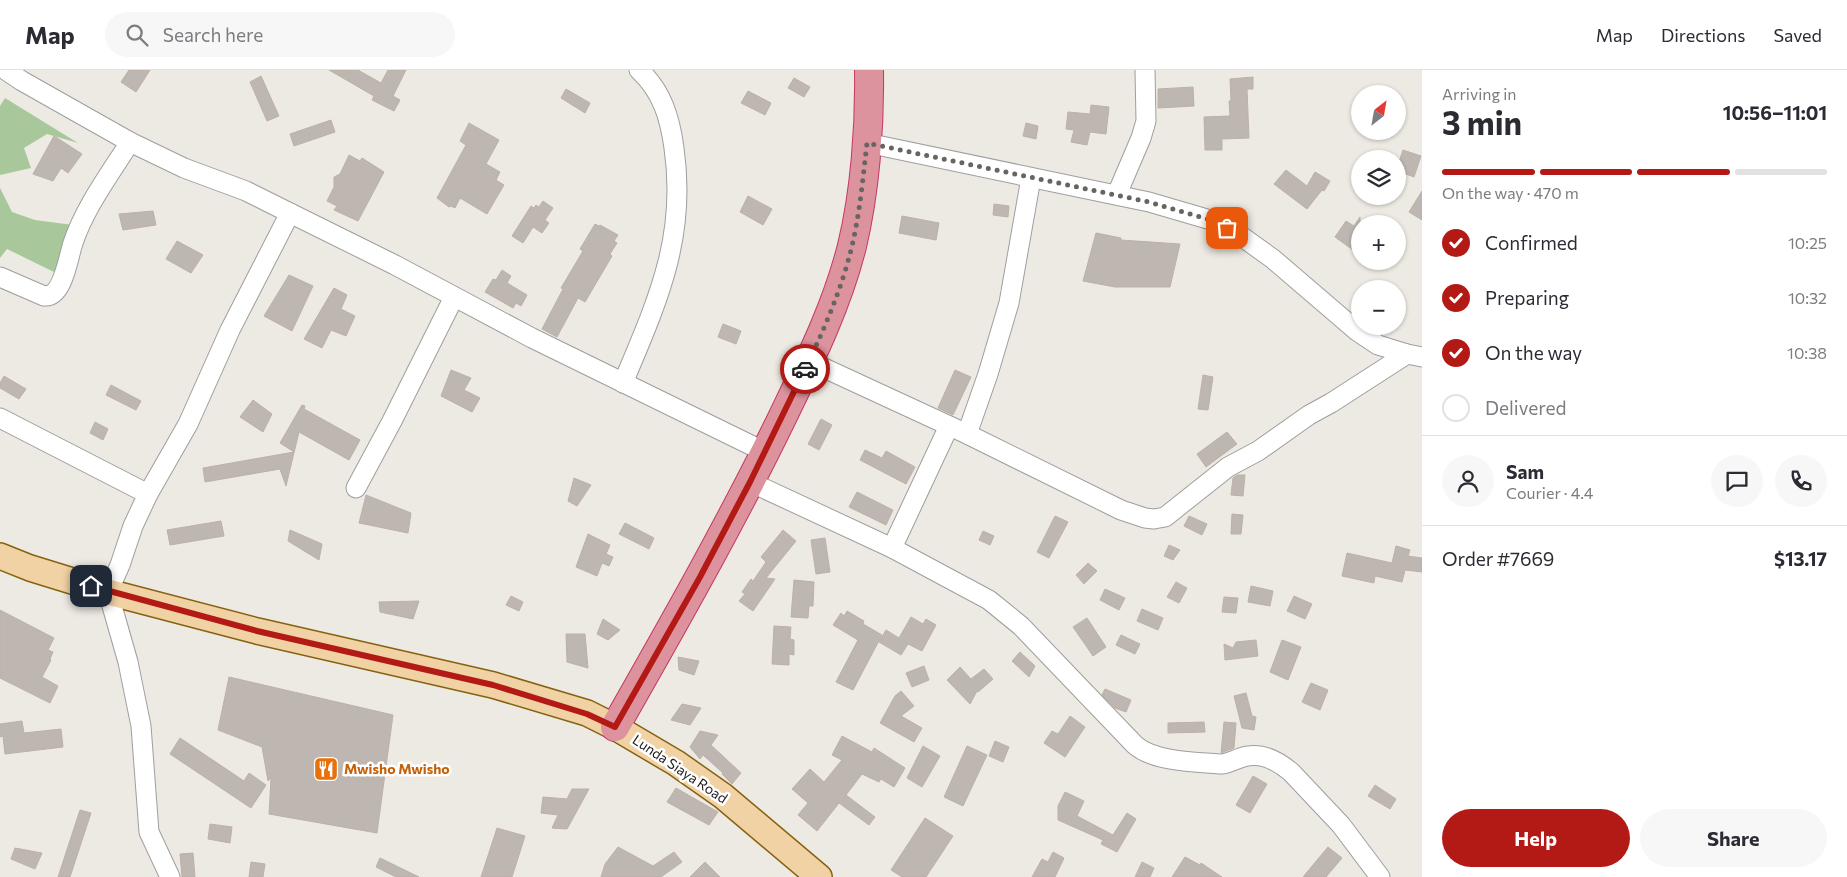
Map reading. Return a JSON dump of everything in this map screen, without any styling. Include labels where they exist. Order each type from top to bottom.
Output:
[{"type":"highway","points":[[615,727],[693,590],[766,452],[809,361],[842,279],[852,246],[860,205],[867,143],[869,70]]},
{"type":"main road","name":"Lunda Siaya Road","points":[[0,556],[30,568],[108,592],[257,631],[493,685],[587,714],[615,727],[676,763],[723,796],[819,877]]},
{"type":"street","points":[[623,383],[644,334],[669,263],[678,210],[677,168],[667,112],[658,92],[639,70]]},
{"type":"street","points":[[1118,194],[1146,121],[1145,70]]},
{"type":"street","points":[[5,72],[130,142],[184,168],[246,192],[290,213],[532,338],[766,452]]},
{"type":"street","points":[[0,277],[44,296],[50,297],[56,294],[62,283],[75,237],[85,214],[130,142]]},
{"type":"street","points":[[867,143],[1031,178],[1118,194],[1214,221],[1241,236],[1273,259],[1357,331],[1378,345],[1415,356]]},
{"type":"street","points":[[967,434],[988,374],[1009,303],[1031,178]]},
{"type":"street","points":[[170,877],[149,832],[141,726],[128,662],[108,592],[120,566],[133,526],[148,494],[188,424],[236,317],[290,213]]},
{"type":"street","points":[[356,488],[454,297]]},
{"type":"street","points":[[809,361],[967,434],[1098,500],[1121,510],[1154,520],[1164,517],[1228,467],[1258,451],[1309,414],[1415,356]]},
{"type":"street","points":[[0,418],[148,494]]},
{"type":"street","points":[[892,548],[949,426]]},
{"type":"street","points":[[750,482],[892,548],[989,600],[1022,626],[1136,744],[1146,752],[1169,758],[1222,764],[1247,756],[1257,755],[1269,758],[1282,765],[1291,772],[1341,826],[1380,877]]},
{"type":"green space","points":[[5,98],[78,143],[47,134],[24,148],[31,168],[0,175],[0,106]]},
{"type":"green space","points":[[0,188],[12,212],[35,220],[73,225],[54,272],[7,249],[0,258]]},
{"type":"building","points":[[129,70],[150,70],[136,92],[121,82]]},
{"type":"building","points":[[329,70],[358,70],[381,83],[388,70],[406,70],[393,96],[400,100],[394,111],[372,100],[374,96]]},
{"type":"building","points":[[261,76],[279,116],[267,121],[250,82]]},
{"type":"building","points":[[1253,77],[1253,89],[1247,89],[1249,138],[1222,139],[1222,150],[1205,150],[1204,117],[1230,116],[1230,79]]},
{"type":"building","points":[[794,78],[810,87],[804,97],[788,88]]},
{"type":"building","points":[[1193,87],[1194,106],[1158,108],[1158,89]]},
{"type":"building","points":[[566,89],[590,103],[585,113],[561,98]]},
{"type":"building","points":[[748,91],[771,103],[765,115],[741,103]]},
{"type":"building","points":[[1091,105],[1109,107],[1106,134],[1090,132],[1087,145],[1071,142],[1074,130],[1066,129],[1068,112],[1090,114]]},
{"type":"building","points":[[331,120],[335,132],[294,146],[290,134]]},
{"type":"building","points":[[469,123],[499,140],[486,164],[500,172],[496,180],[504,185],[487,214],[460,198],[455,208],[449,207],[437,198],[466,145],[460,141]]},
{"type":"building","points":[[1026,123],[1038,126],[1036,139],[1023,136]]},
{"type":"building","points":[[54,136],[82,154],[68,173],[61,168],[53,181],[33,174]]},
{"type":"building","points":[[1406,151],[1421,156],[1414,177],[1406,174]]},
{"type":"building","points":[[349,155],[360,161],[362,158],[384,172],[358,221],[334,210],[337,206],[327,201],[334,187],[334,177],[340,174]]},
{"type":"building","points":[[1286,170],[1307,186],[1315,172],[1330,181],[1324,191],[1322,190],[1307,209],[1274,184]]},
{"type":"building","points":[[1422,191],[1422,220],[1409,212]]},
{"type":"building","points":[[748,196],[772,209],[763,225],[740,212]]},
{"type":"building","points":[[543,201],[553,208],[545,220],[549,223],[542,233],[533,227],[523,243],[512,236],[531,206],[534,208],[536,205],[539,207]]},
{"type":"building","points":[[994,204],[1009,206],[1008,217],[993,215]]},
{"type":"building","points":[[153,211],[156,225],[123,230],[119,214]]},
{"type":"building","points":[[902,216],[939,223],[936,240],[899,233]]},
{"type":"building","points":[[1346,221],[1351,224],[1351,249],[1335,237]]},
{"type":"building","points":[[595,224],[618,235],[614,241],[617,243],[610,254],[612,256],[585,302],[578,298],[557,337],[542,329],[563,289],[561,288],[583,251],[580,249]]},
{"type":"building","points":[[1096,233],[1121,238],[1121,240],[1180,244],[1170,287],[1115,287],[1083,281]]},
{"type":"building","points":[[177,241],[203,255],[191,273],[166,259]]},
{"type":"building","points":[[502,270],[511,276],[507,283],[527,295],[521,306],[516,303],[513,308],[485,292],[493,279],[496,280]]},
{"type":"building","points":[[289,275],[313,286],[292,331],[264,316]]},
{"type":"building","points":[[334,288],[347,295],[341,309],[355,316],[346,336],[331,330],[322,348],[304,339]]},
{"type":"building","points":[[723,324],[741,331],[736,344],[718,337]]},
{"type":"building","points":[[451,370],[471,378],[464,390],[480,398],[472,412],[441,396]]},
{"type":"building","points":[[955,370],[971,377],[953,415],[938,408]]},
{"type":"building","points":[[1203,375],[1213,377],[1208,410],[1198,409]]},
{"type":"building","points":[[4,376],[26,389],[19,399],[0,388],[0,383]]},
{"type":"building","points":[[111,385],[141,401],[136,410],[106,395]]},
{"type":"building","points":[[253,400],[272,414],[263,432],[240,417]]},
{"type":"building","points":[[302,405],[305,406],[304,409],[360,440],[349,460],[299,432],[286,486],[280,469],[205,482],[203,468],[294,452],[280,443]]},
{"type":"building","points":[[821,419],[832,425],[819,450],[808,444]]},
{"type":"building","points":[[95,422],[108,429],[103,440],[90,433]]},
{"type":"building","points":[[1227,432],[1237,444],[1206,467],[1197,454]]},
{"type":"building","points":[[865,450],[882,458],[886,451],[915,467],[906,484],[860,460]]},
{"type":"building","points":[[1237,475],[1245,475],[1243,496],[1231,495],[1233,478]]},
{"type":"building","points":[[574,478],[591,485],[577,506],[568,501]]},
{"type":"building","points":[[857,492],[893,510],[886,525],[849,507]]},
{"type":"building","points":[[366,495],[411,513],[408,533],[359,523]]},
{"type":"building","points":[[1232,514],[1243,515],[1241,534],[1231,534]]},
{"type":"building","points":[[1055,516],[1068,522],[1049,558],[1037,552]]},
{"type":"building","points":[[1189,516],[1207,524],[1202,535],[1184,526]]},
{"type":"building","points":[[221,521],[224,536],[170,545],[167,530]]},
{"type":"building","points":[[625,523],[654,538],[649,549],[619,534]]},
{"type":"building","points":[[290,530],[322,544],[319,560],[288,541]]},
{"type":"building","points":[[783,530],[796,541],[766,578],[775,579],[753,611],[739,601],[745,594],[742,592],[751,579],[753,581],[766,562],[761,557]]},
{"type":"building","points":[[983,531],[994,536],[990,545],[979,540]]},
{"type":"building","points":[[588,534],[610,545],[606,554],[613,557],[609,566],[602,563],[597,576],[576,567]]},
{"type":"building","points":[[825,538],[830,572],[816,574],[811,540]]},
{"type":"building","points":[[1169,545],[1180,550],[1173,560],[1164,556]]},
{"type":"building","points":[[1396,546],[1410,550],[1408,556],[1422,558],[1422,572],[1405,570],[1402,582],[1375,576],[1374,583],[1342,576],[1347,553],[1392,563]]},
{"type":"building","points":[[1088,563],[1097,571],[1084,584],[1076,575]]},
{"type":"building","points":[[794,580],[814,582],[813,606],[809,606],[808,618],[791,617]]},
{"type":"building","points":[[1176,582],[1187,588],[1179,603],[1167,597]]},
{"type":"building","points":[[1251,586],[1273,591],[1270,606],[1248,602]]},
{"type":"building","points":[[1105,589],[1125,598],[1119,610],[1100,600]]},
{"type":"building","points":[[511,596],[523,602],[519,611],[506,605]]},
{"type":"building","points":[[1294,596],[1312,604],[1305,619],[1287,611]]},
{"type":"building","points":[[1224,597],[1238,598],[1236,613],[1222,612]]},
{"type":"building","points":[[419,601],[413,619],[380,612],[379,602]]},
{"type":"building","points":[[1142,609],[1163,618],[1158,630],[1137,621]]},
{"type":"building","points":[[0,610],[54,638],[48,650],[53,652],[51,660],[42,677],[58,686],[50,703],[0,678]]},
{"type":"building","points":[[847,611],[864,621],[863,624],[882,635],[853,690],[836,682],[858,640],[833,625],[841,613],[844,616]]},
{"type":"building","points":[[911,617],[923,624],[926,619],[936,625],[922,651],[908,644],[901,655],[879,642],[886,630],[899,638]]},
{"type":"building","points":[[1087,618],[1106,647],[1093,656],[1073,627]]},
{"type":"building","points":[[603,619],[620,630],[608,640],[597,634]]},
{"type":"building","points":[[774,626],[791,627],[790,639],[794,640],[794,655],[789,654],[789,665],[772,664]]},
{"type":"building","points":[[566,634],[585,634],[588,668],[567,662]]},
{"type":"building","points":[[1121,635],[1140,644],[1135,654],[1116,645]]},
{"type":"building","points":[[1256,640],[1258,656],[1225,660],[1224,644],[1233,648],[1236,642]]},
{"type":"building","points":[[1282,640],[1301,647],[1288,680],[1270,672]]},
{"type":"building","points":[[1020,652],[1035,666],[1029,677],[1012,661]]},
{"type":"building","points":[[678,657],[699,661],[694,675],[679,670]]},
{"type":"building","points":[[924,666],[929,680],[912,687],[906,673]]},
{"type":"building","points":[[960,667],[971,679],[984,669],[993,679],[977,691],[970,704],[947,680]]},
{"type":"building","name":"Mwisho Mwisho","points":[[229,677],[393,715],[377,833],[269,814],[271,778],[268,781],[262,747],[218,730]]},
{"type":"building","points":[[1311,683],[1328,690],[1320,710],[1302,702]]},
{"type":"building","points":[[1105,689],[1131,700],[1126,712],[1115,708],[1102,695]]},
{"type":"building","points":[[901,691],[914,706],[901,716],[922,728],[914,742],[880,723],[895,696]]},
{"type":"building","points":[[1246,693],[1252,716],[1256,717],[1254,730],[1242,728],[1234,696]]},
{"type":"building","points":[[682,704],[701,708],[690,725],[671,720]]},
{"type":"building","points":[[1070,716],[1085,727],[1065,757],[1044,743],[1052,731],[1058,734]]},
{"type":"building","points":[[22,721],[24,733],[61,729],[63,747],[5,754],[3,736],[0,737],[0,724]]},
{"type":"building","points":[[1204,722],[1205,732],[1168,733],[1168,723]]},
{"type":"building","points":[[1224,722],[1236,723],[1234,748],[1221,753]]},
{"type":"building","points":[[700,731],[718,735],[711,745],[741,773],[732,784],[703,755],[700,759],[690,747]]},
{"type":"building","points":[[842,736],[872,752],[874,748],[905,768],[894,787],[881,779],[879,782],[862,774],[846,795],[875,817],[869,825],[839,803],[817,831],[798,815],[808,803],[792,789],[810,769],[824,782],[842,760],[832,755]]},
{"type":"building","points":[[180,738],[244,781],[249,773],[266,785],[251,808],[170,754]]},
{"type":"building","points":[[995,741],[1009,747],[1003,762],[989,756]]},
{"type":"building","points":[[923,746],[940,756],[922,787],[907,778]]},
{"type":"building","points":[[967,746],[987,755],[963,806],[944,797]]},
{"type":"building","points":[[1253,776],[1267,784],[1250,813],[1236,805]]},
{"type":"building","points":[[1375,785],[1396,799],[1390,809],[1368,796]]},
{"type":"building","points":[[676,788],[718,812],[709,825],[667,802]]},
{"type":"building","points":[[572,789],[589,789],[567,829],[552,828],[558,815],[541,813],[543,797],[567,799]]},
{"type":"building","points":[[1065,792],[1084,801],[1077,816],[1113,835],[1127,813],[1136,819],[1117,852],[1101,844],[1103,840],[1058,820],[1058,806]]},
{"type":"building","points":[[80,810],[91,813],[70,877],[58,877]]},
{"type":"building","points":[[925,818],[953,836],[926,877],[902,877],[891,870]]},
{"type":"building","points":[[210,824],[232,827],[230,843],[208,839]]},
{"type":"building","points":[[497,828],[525,836],[512,877],[481,877]]},
{"type":"building","points":[[618,847],[653,866],[674,852],[682,862],[661,877],[601,877],[605,864]]},
{"type":"building","points":[[1328,847],[1342,858],[1326,877],[1303,877]]},
{"type":"building","points":[[15,848],[42,853],[35,869],[11,859]]},
{"type":"building","points":[[1053,852],[1064,858],[1055,877],[1032,877],[1042,859],[1048,862]]},
{"type":"building","points":[[193,853],[195,877],[182,877],[180,854]]},
{"type":"building","points":[[1185,857],[1200,865],[1201,863],[1222,877],[1172,877]]},
{"type":"building","points":[[380,858],[419,877],[396,877],[376,867]]},
{"type":"building","points":[[251,862],[265,864],[263,877],[249,877]]},
{"type":"building","points":[[705,862],[720,877],[690,877]]},
{"type":"building","points":[[1142,862],[1154,868],[1150,877],[1135,877]]},
{"type":"way so far","points":[[805,369],[842,279],[852,246],[860,205],[867,143],[1031,178],[1118,194],[1186,212],[1214,221],[1227,228]]},
{"type":"place","name":"Mwisho Mwisho","points":[[326,769]]},
{"type":"route","points":[[91,586],[257,631],[493,685],[587,714],[615,727],[700,577],[766,452],[805,369]]}]
